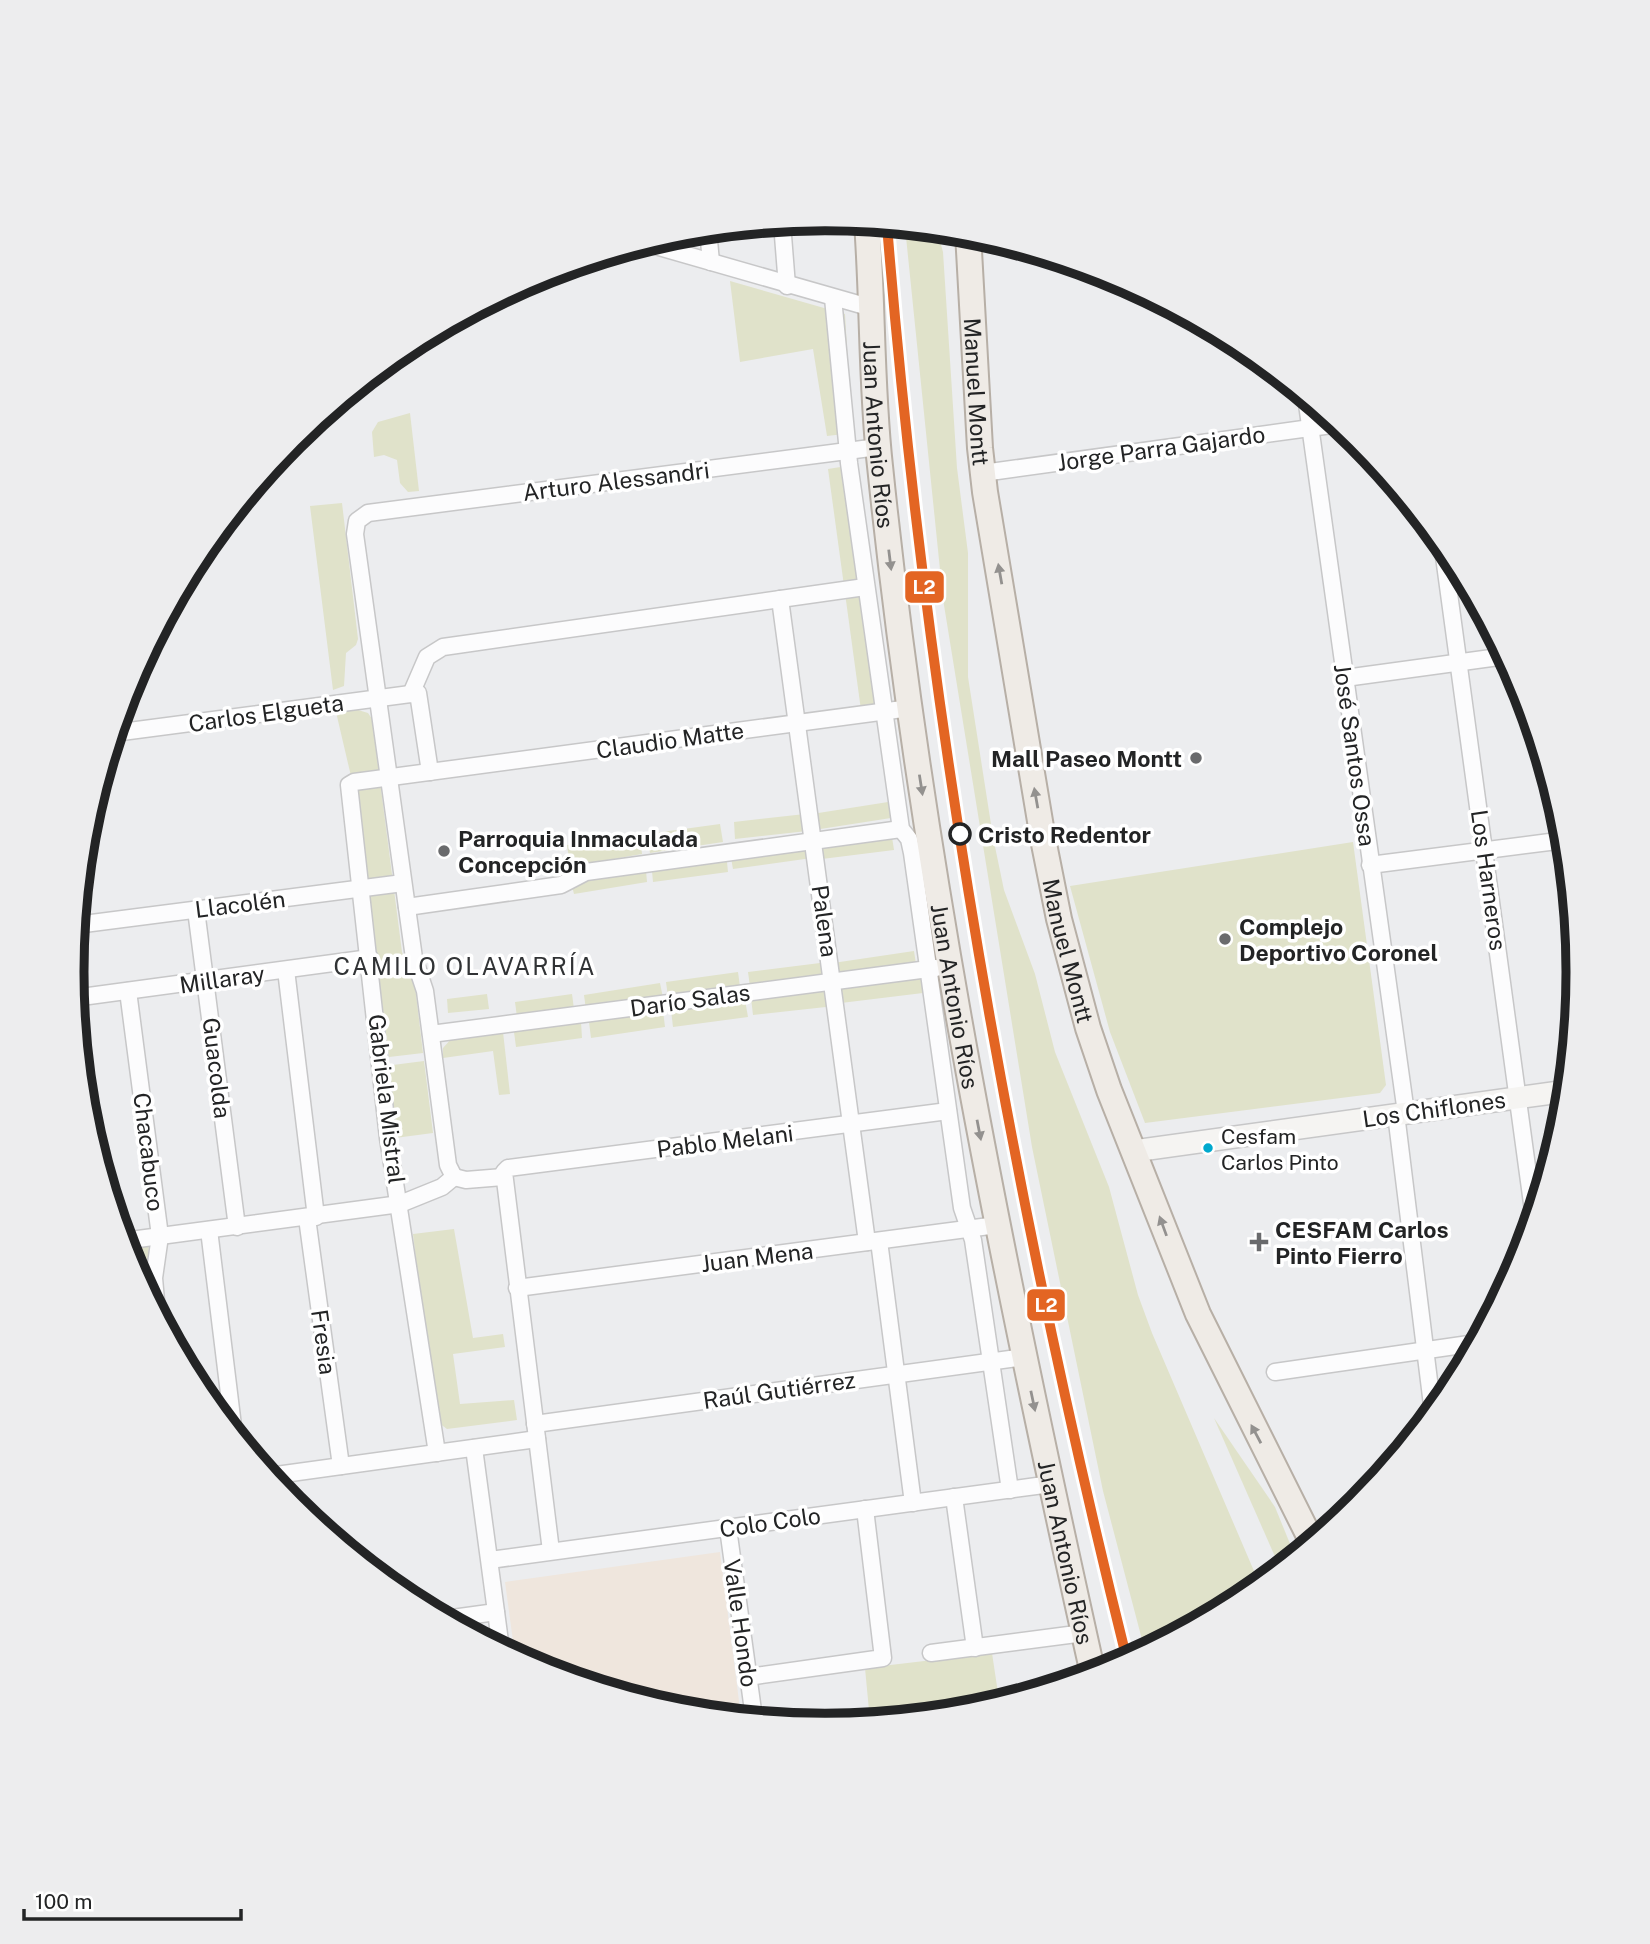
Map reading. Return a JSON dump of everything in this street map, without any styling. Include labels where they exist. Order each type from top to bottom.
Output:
[{"type":"main road","name":"Juan Antonio Ríos","points":[[868,233],[878,447],[938,967],[997,1226],[1091,1664]]},
{"type":"main road","name":"Manuel Montt","points":[[969,245],[983,473],[1031,769],[1059,919],[1098,1060],[1214,1350],[1308,1534]]},
{"type":"street","points":[[783,233],[787,286]]},
{"type":"street","points":[[709,240],[711,262]]},
{"type":"street","name":"Juan Antonio Ríos","points":[[665,249],[787,286],[872,308]]},
{"type":"street","points":[[832,298],[847,450],[901,829],[909,839],[938,967],[948,1111],[968,1229],[973,1240],[1010,1490]]},
{"type":"street","name":"José Santos Ossa","points":[[1308,410],[1401,1114],[1431,1398]]},
{"type":"street","name":"Jorge Parra Gajardo","points":[[983,473],[1326,426]]},
{"type":"street","name":"Arturo Alessandri","points":[[376,698],[355,534],[357,521],[368,513],[878,447]]},
{"type":"street","name":"Los Harneros","points":[[1446,567],[1531,1196]]},
{"type":"street","points":[[430,772],[415,693],[427,657],[443,647],[865,587]]},
{"type":"street","name":"Palena","points":[[780,599],[852,1124],[896,1375],[913,1503]]},
{"type":"street","points":[[1345,678],[1496,657]]},
{"type":"street","name":"Carlos Elgueta","points":[[124,732],[415,693]]},
{"type":"street","points":[[134,1240],[400,1204],[442,1187],[454,1177],[448,1165],[425,991],[414,958],[376,698]]},
{"type":"street","name":"Claudio Matte","points":[[388,778],[909,708]]},
{"type":"street","name":"Gabriela Mistral","points":[[388,778],[354,782],[348,787],[370,958],[381,1080],[438,1453]]},
{"type":"street","points":[[407,907],[561,886],[586,872],[901,829]]},
{"type":"street","points":[[1370,866],[1554,841]]},
{"type":"street","name":"Llacolén","points":[[86,924],[403,883]]},
{"type":"street","name":"Guacolda","points":[[196,910],[237,1227]]},
{"type":"street","name":"Millaray","points":[[85,997],[370,958]]},
{"type":"street","name":"Darío Salas","points":[[430,1034],[938,967]]},
{"type":"street","name":"Fresia","points":[[286,970],[341,1466]]},
{"type":"street","name":"Chacabuco","points":[[128,991],[160,1236],[155,1289]]},
{"type":"street","name":"Los Chiflones","points":[[1134,1151],[1556,1092]]},
{"type":"street","name":"Pablo Melani","points":[[454,1177],[466,1181],[504,1174],[508,1168],[948,1111]]},
{"type":"street","points":[[504,1174],[551,1551]]},
{"type":"street","name":"Juan Mena","points":[[517,1288],[997,1226]]},
{"type":"street","points":[[209,1230],[232,1416]]},
{"type":"street","points":[[1275,1371],[1466,1345]]},
{"type":"street","name":"Raúl Gutiérrez","points":[[281,1474],[474,1448],[536,1431],[1024,1357]]},
{"type":"street","points":[[474,1448],[500,1638]]},
{"type":"street","name":"Colo Colo","points":[[490,1560],[1051,1484]]},
{"type":"street","points":[[954,1497],[975,1647]]},
{"type":"street","points":[[748,1677],[883,1658],[864,1509]]},
{"type":"street","name":"Valle Hondo","points":[[728,1528],[753,1709]]},
{"type":"street","points":[[459,1617],[496,1612]]},
{"type":"street","points":[[931,1653],[1084,1633]]},
{"type":"shaded area","points":[[720,1552],[740,1708],[680,1699],[633,1688],[587,1674],[513,1644],[505,1582]]},
{"type":"green space","points":[[906,236],[940,240],[943,252],[957,468],[968,553],[968,677],[1004,890],[1035,974],[1055,1052],[1109,1187],[1138,1295],[1256,1575],[1195,1614],[1143,1642],[1103,1491],[1032,1147],[943,599]]},
{"type":"green space","points":[[730,281],[845,314],[852,433],[827,436],[813,349],[740,362]]},
{"type":"green space","points":[[410,413],[419,491],[408,492],[400,483],[397,460],[384,455],[374,457],[372,432],[378,422]]},
{"type":"green space","points":[[853,465],[885,708],[861,710],[828,469]]},
{"type":"green space","points":[[342,503],[358,639],[356,645],[346,653],[344,686],[333,690],[310,506]]},
{"type":"green space","points":[[358,710],[368,713],[372,719],[402,952],[415,986],[423,1053],[389,1057],[354,789],[336,712]]},
{"type":"green space","points":[[888,802],[891,818],[814,830],[812,814]]},
{"type":"green space","points":[[805,814],[807,831],[735,839],[734,822]]},
{"type":"green space","points":[[720,824],[723,842],[650,853],[647,834]]},
{"type":"green space","points":[[640,835],[642,854],[579,865],[571,872],[567,845]]},
{"type":"green space","points":[[892,837],[894,850],[822,859],[821,847]]},
{"type":"green space","name":"Complejo Deportivo Coronel","points":[[1353,842],[1386,1085],[1380,1093],[1145,1123],[1110,1032],[1070,886]]},
{"type":"green space","points":[[811,846],[812,858],[733,869],[731,858]]},
{"type":"green space","points":[[727,862],[728,872],[653,882],[652,871]]},
{"type":"green space","points":[[646,871],[647,882],[574,894],[572,886],[580,882]]},
{"type":"green space","points":[[914,951],[916,964],[835,975],[833,963]]},
{"type":"green space","points":[[828,962],[830,978],[750,987],[748,972]]},
{"type":"green space","points":[[738,972],[740,987],[668,997],[666,982]]},
{"type":"green space","points":[[922,977],[923,993],[841,1003],[839,988]]},
{"type":"green space","points":[[660,983],[663,998],[586,1010],[584,995]]},
{"type":"green space","points":[[833,988],[835,1006],[753,1015],[751,998]]},
{"type":"green space","points":[[487,994],[489,1009],[448,1013],[447,999]]},
{"type":"green space","points":[[572,994],[574,1009],[517,1017],[515,1002]]},
{"type":"green space","points":[[745,1000],[748,1017],[673,1027],[671,1010]]},
{"type":"green space","points":[[663,1011],[665,1027],[591,1038],[589,1022]]},
{"type":"green space","points":[[581,1022],[582,1038],[516,1047],[514,1032]]},
{"type":"green space","points":[[503,1032],[510,1094],[499,1095],[493,1051],[443,1058],[443,1048],[452,1038]]},
{"type":"green space","points":[[424,1061],[433,1133],[395,1138],[385,1066]]},
{"type":"green space","points":[[454,1229],[473,1338],[503,1334],[505,1347],[453,1354],[460,1404],[514,1400],[517,1420],[447,1429],[435,1420],[413,1234]]},
{"type":"green space","points":[[149,1245],[147,1270],[140,1256],[136,1246]]},
{"type":"green space","points":[[1214,1418],[1275,1507],[1291,1547],[1276,1560]]},
{"type":"green space","points":[[992,1653],[998,1692],[922,1707],[869,1711],[865,1668]]},
{"type":"transit line","name":"L2","points":[[888,234],[924,587],[949,768],[978,947],[1010,1127],[1046,1305],[1125,1650]]},
{"type":"place","name":"Mall Paseo Montt","points":[[1196,758]]},
{"type":"place","name":"Cristo Redentor","points":[[960,834]]},
{"type":"place","name":"Parroquia Inmaculada Concepción","points":[[444,851]]},
{"type":"place","name":"Complejo Deportivo Coronel","points":[[1225,939]]},
{"type":"place","name":"Cesfam Carlos Pinto","points":[[1208,1148]]},
{"type":"place","name":"CESFAM Carlos Pinto Fierro","points":[[1259,1242]]},
{"type":"district","name":"CAMILO OLAVARRÍA","points":[[465,966]]}]
